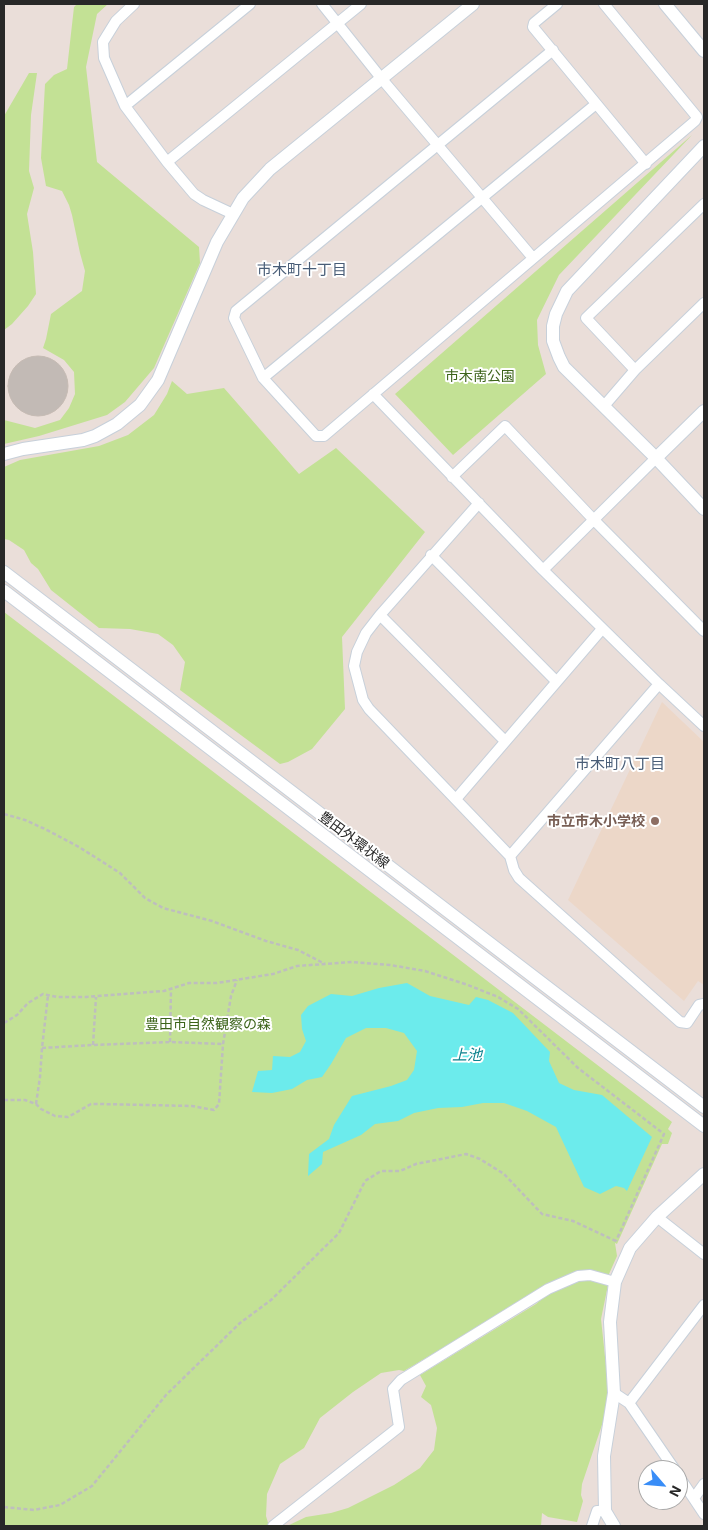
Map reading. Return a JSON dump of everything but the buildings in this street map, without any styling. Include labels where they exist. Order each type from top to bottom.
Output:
[{"type":"street","points":[[134,4],[116,20],[103,42],[104,58],[125,106],[167,162],[194,194],[233,214]]},
{"type":"street","points":[[125,106],[250,4]]},
{"type":"street","points":[[322,4],[381,78],[533,258]]},
{"type":"street","points":[[167,162],[361,4]]},
{"type":"street","points":[[4,454],[23,449],[83,440],[95,436],[118,424],[140,405],[158,380],[217,242],[233,214],[256,183],[270,169],[474,4]]},
{"type":"street","points":[[557,4],[534,23],[533,27],[646,164]]},
{"type":"street","points":[[553,50],[236,311],[234,318],[264,378],[316,436],[324,436],[695,121],[697,117],[604,4]]},
{"type":"street","points":[[665,4],[704,51]]},
{"type":"street","points":[[264,378],[596,104]]},
{"type":"street","points":[[704,146],[567,291],[556,314],[553,326],[553,341],[558,357],[564,367],[704,508]]},
{"type":"street","points":[[635,370],[586,318],[704,204]]},
{"type":"street","points":[[604,406],[635,370],[704,303]]},
{"type":"street","points":[[373,394],[543,570],[704,726]]},
{"type":"street","points":[[543,570],[704,411]]},
{"type":"street","points":[[452,477],[504,426],[704,631]]},
{"type":"street","points":[[478,503],[380,615],[362,640],[354,666],[363,700],[369,709],[510,856],[514,870],[519,878],[680,1022],[687,1023],[699,1005],[704,1004]]},
{"type":"street","points":[[431,556],[556,681]]},
{"type":"street","name":"豊田外環状線","points":[[4,572],[704,1107]]},
{"type":"street","name":"豊田外環状線","points":[[4,591],[704,1126]]},
{"type":"street","points":[[380,615],[506,741]]},
{"type":"street","points":[[456,799],[602,629]]},
{"type":"street","points":[[510,856],[659,684]]},
{"type":"street","points":[[614,1526],[605,1511],[604,1456],[614,1394],[610,1322],[616,1282],[630,1248],[657,1218],[704,1174]]},
{"type":"street","points":[[657,1218],[704,1254]]},
{"type":"street","points":[[273,1526],[399,1427],[394,1389],[401,1380],[548,1289],[578,1276],[590,1274],[616,1282]]},
{"type":"street","points":[[629,1403],[704,1305]]},
{"type":"street","points":[[614,1394],[629,1403],[668,1460]]},
{"type":"street","points":[[694,1498],[704,1484]]},
{"type":"street","points":[[688,1489],[704,1514]]},
{"type":"street","points":[[592,1526],[597,1511],[605,1511]]},
{"type":"path","points":[[4,814],[45,829],[85,851],[120,873],[145,898],[163,908],[212,922],[266,942],[298,950],[326,965]]},
{"type":"path","points":[[4,1023],[17,1015],[28,1003],[43,994],[57,997],[96,997],[164,991],[190,983],[217,983],[273,974],[297,966],[352,962],[390,966],[425,971],[468,984],[498,997],[518,1009],[578,1068],[664,1134],[616,1242]]},
{"type":"path","points":[[4,1100],[25,1100],[36,1104],[41,1109],[55,1116],[68,1117],[91,1104],[192,1106],[214,1110],[219,1104],[223,1044],[231,996],[237,980]]},
{"type":"path","points":[[170,1042],[171,989]]},
{"type":"path","points":[[36,1104],[48,995]]},
{"type":"path","points":[[93,1045],[96,997]]},
{"type":"path","points":[[42,1048],[170,1042],[223,1044]]},
{"type":"path","points":[[4,1507],[34,1510],[60,1505],[92,1486],[166,1395],[240,1323],[271,1300],[339,1233],[365,1181],[381,1171],[400,1171],[416,1164],[466,1154],[480,1159],[504,1174],[542,1214],[573,1220],[630,1248]]},
{"type":"shaded area","name":"市立市木小学校","points":[[662,702],[704,742],[704,985],[698,981],[684,1001],[568,900]]},
{"type":"green space","points":[[77,4],[108,4],[97,14],[86,67],[97,162],[199,247],[200,263],[154,368],[125,402],[107,415],[39,436],[4,444],[4,420],[35,428],[60,420],[69,408],[75,394],[74,372],[64,360],[43,348],[51,314],[82,291],[85,271],[69,205],[62,191],[46,186],[41,158],[45,84],[54,75],[67,69],[74,7]]},
{"type":"green space","points":[[29,73],[37,73],[31,115],[29,171],[34,188],[27,214],[33,252],[36,294],[12,324],[4,330],[4,116]]},
{"type":"green space","name":"市木南公園","points":[[692,135],[559,275],[537,320],[538,345],[546,374],[453,455],[395,394]]},
{"type":"green space","points":[[172,381],[187,394],[224,388],[299,474],[336,448],[425,532],[342,637],[345,709],[312,749],[288,762],[280,764],[180,690],[185,662],[173,645],[158,634],[130,629],[99,628],[51,590],[24,550],[9,540],[4,539],[4,467],[20,460],[99,446],[128,435],[154,415],[167,394]]},
{"type":"green space","name":"豊田市自然観察の森","points":[[4,612],[672,1122],[668,1129],[672,1133],[668,1144],[662,1144],[617,1244],[615,1243],[617,1256],[609,1274],[556,1281],[404,1371],[381,1373],[353,1392],[320,1418],[304,1448],[280,1464],[267,1494],[266,1516],[269,1526],[4,1526]]},
{"type":"green space","points":[[592,1278],[608,1285],[601,1319],[609,1394],[606,1413],[582,1484],[581,1495],[583,1501],[577,1522],[548,1517],[542,1513],[541,1526],[287,1526],[306,1517],[348,1508],[394,1485],[420,1468],[434,1450],[437,1428],[431,1405],[421,1397],[426,1386],[420,1375],[536,1304],[550,1292],[578,1279]]},
{"type":"water","name":"上池","points":[[407,983],[430,996],[469,1005],[476,997],[488,1000],[513,1013],[550,1052],[549,1061],[559,1083],[574,1090],[602,1095],[652,1137],[627,1191],[616,1186],[600,1194],[584,1187],[556,1127],[527,1111],[504,1103],[483,1103],[462,1107],[438,1108],[414,1113],[398,1121],[375,1124],[361,1135],[323,1152],[322,1164],[308,1176],[309,1154],[329,1139],[334,1125],[352,1096],[407,1080],[414,1070],[417,1051],[404,1033],[386,1028],[366,1028],[346,1038],[322,1077],[307,1080],[292,1089],[272,1093],[252,1092],[258,1071],[272,1070],[273,1056],[290,1057],[300,1052],[306,1041],[302,1029],[301,1015],[308,1006],[331,994],[352,996],[379,988]]},
{"type":"place","name":"市立市木小学校","points":[[655,821]]},
{"type":"district","name":"市木町十丁目","points":[[302,270]]},
{"type":"district","name":"市木町八丁目","points":[[620,764]]}]
